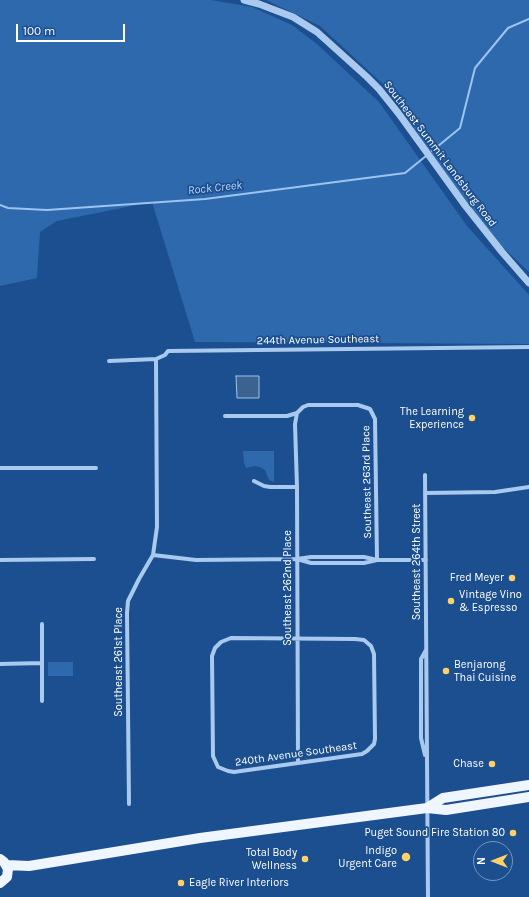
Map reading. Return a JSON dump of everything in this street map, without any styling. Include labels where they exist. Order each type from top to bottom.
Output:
[{"type":"main road","points":[[427,808],[443,798],[529,785]]},
{"type":"main road","points":[[0,884],[6,877],[5,866],[29,866],[196,839],[427,808],[446,810],[529,798]]},
{"type":"street","name":"Southeast Summit Landsburg Road","points":[[244,0],[293,17],[317,32],[375,85],[464,204],[529,283]]},
{"type":"street","name":"244th Avenue Southeast","points":[[109,361],[156,359],[165,355],[168,351],[529,346]]},
{"type":"street","name":"Southeast 261st Place","points":[[129,804],[127,614],[128,601],[153,555],[157,527],[156,359]]},
{"type":"street","name":"Southeast 263rd Place","points":[[297,413],[303,407],[308,405],[358,405],[370,409],[376,419],[377,560]]},
{"type":"street","points":[[225,416],[287,416],[297,413]]},
{"type":"street","name":"Southeast 262nd Place","points":[[297,413],[295,424],[297,487],[298,763]]},
{"type":"street","points":[[0,468],[96,468]]},
{"type":"street","name":"Southeast 264th Street","points":[[425,475],[428,897]]},
{"type":"street","points":[[254,481],[270,487],[297,487]]},
{"type":"street","points":[[425,493],[495,492],[529,487]]},
{"type":"street","points":[[153,555],[196,560],[297,559],[311,563],[364,563],[377,560],[426,560]]},
{"type":"street","points":[[0,560],[94,559]]},
{"type":"street","points":[[42,624],[42,701]]},
{"type":"street","name":"240th Avenue Southeast","points":[[231,638],[298,638],[355,639],[364,640],[371,646],[374,654],[374,744],[362,754],[234,772],[228,772],[218,767],[213,756],[212,656],[215,648],[221,642],[231,638]]},
{"type":"street","points":[[0,664],[42,663]]},
{"type":"shaded area","points":[[0,0],[211,0],[252,7],[292,25],[317,44],[379,102],[467,226],[529,295],[529,344],[195,342],[152,202],[57,221],[40,232],[37,278],[0,286]]},
{"type":"shaded area","points":[[266,0],[529,0],[529,272],[493,238],[435,159],[385,86],[320,26]]},
{"type":"shaded area","points":[[236,376],[259,376],[259,398],[237,398]]},
{"type":"shaded area","points":[[243,451],[274,451],[274,482],[269,480],[265,470],[260,467],[255,466],[246,468]]},
{"type":"shaded area","points":[[48,662],[73,662],[73,676],[48,676]]},
{"type":"waterway","name":"Rock Creek","points":[[432,151],[460,128],[475,68],[508,28],[529,19]]},
{"type":"waterway","name":"Rock Creek","points":[[0,205],[8,208],[47,210],[205,199],[405,173],[426,156]]},
{"type":"place","name":"The Learning Experience","points":[[472,418]]},
{"type":"place","name":"Fred Meyer","points":[[512,578]]},
{"type":"place","name":"Vintage Vino & Espresso","points":[[451,601]]},
{"type":"place","name":"Benjarong Thai Cuisine","points":[[446,671]]},
{"type":"place","name":"Chase","points":[[492,764]]},
{"type":"place","name":"Puget Sound Fire Station 80","points":[[513,833]]},
{"type":"place","name":"Indigo Urgent Care","points":[[406,857]]},
{"type":"place","name":"Total Body Wellness","points":[[305,859]]},
{"type":"place","name":"Eagle River Interiors","points":[[181,883]]}]
